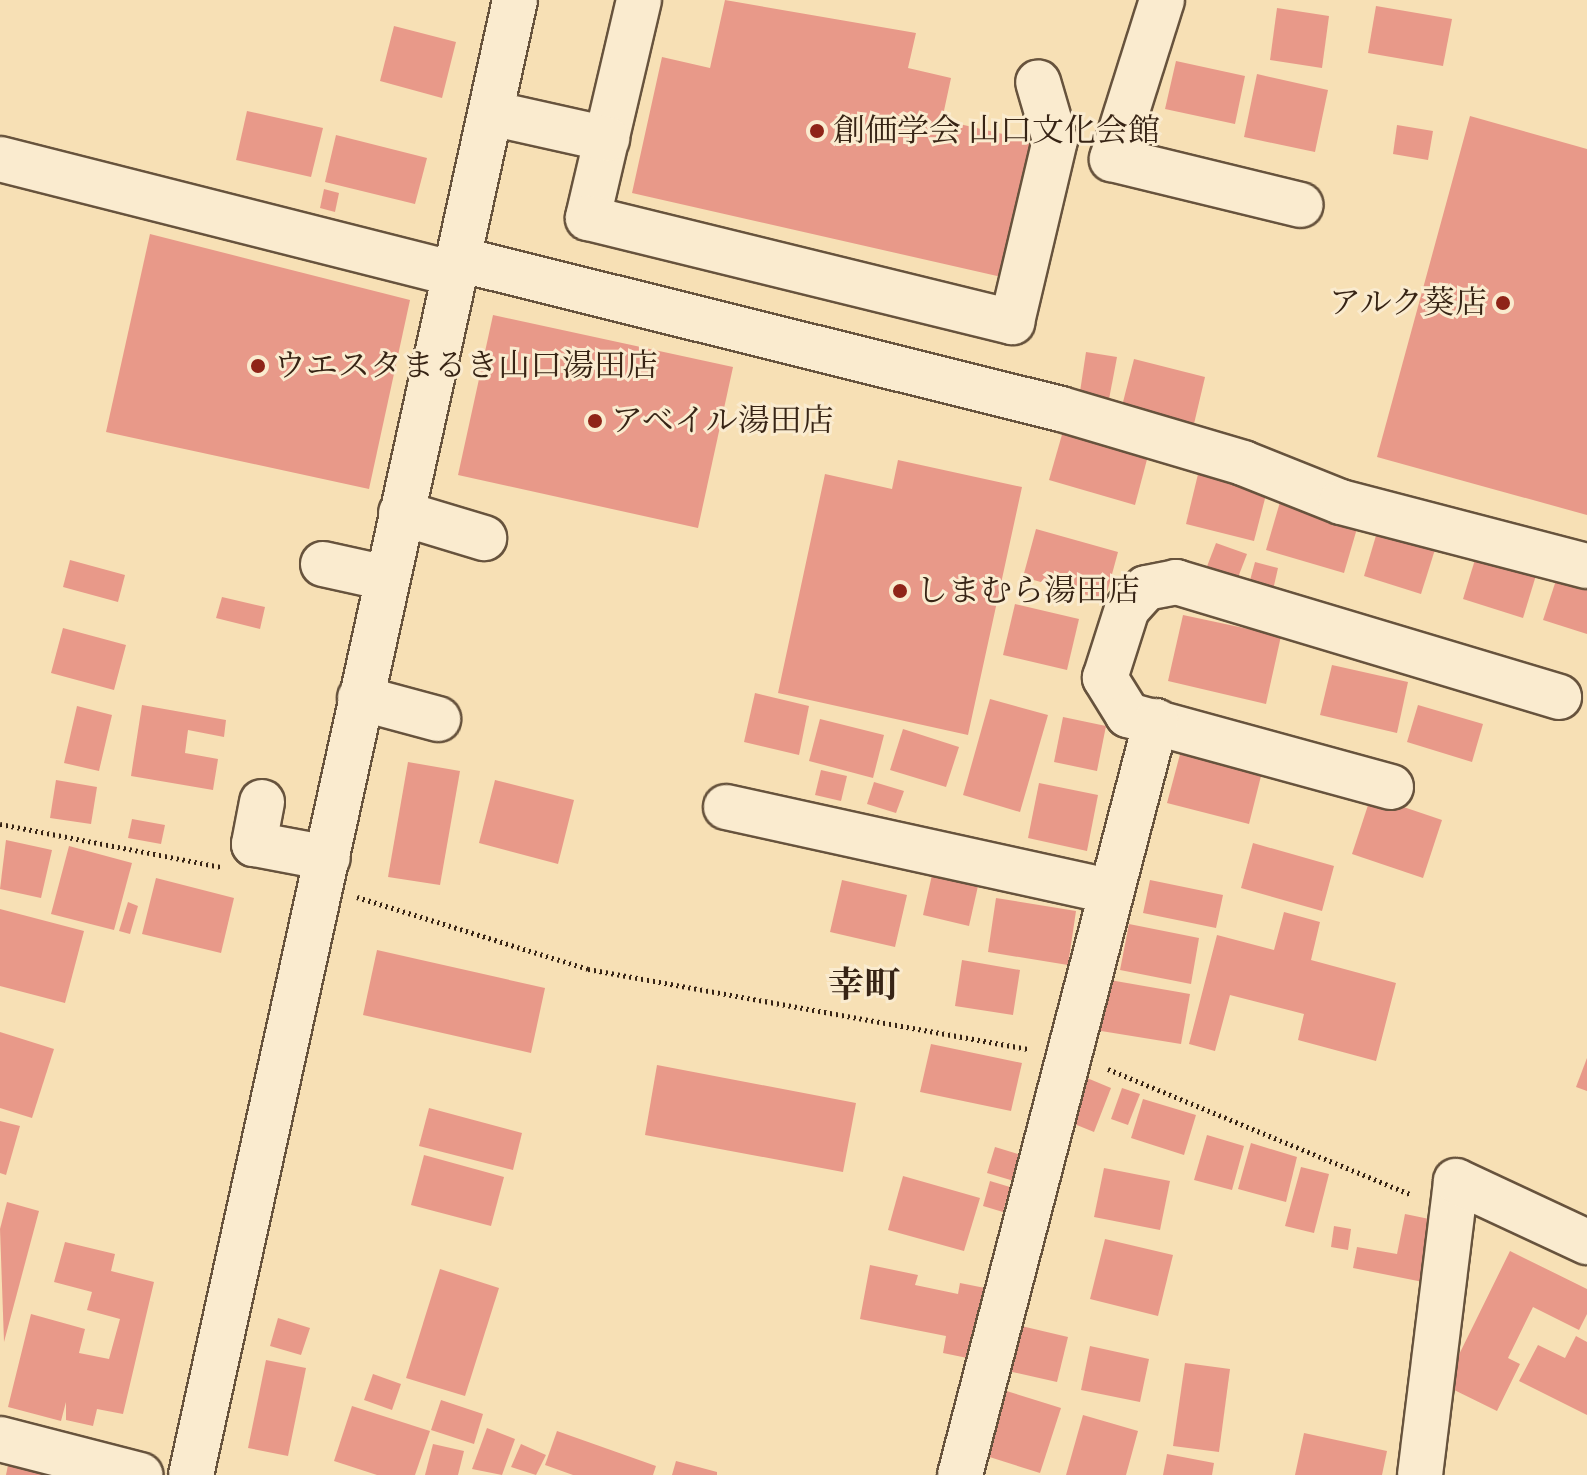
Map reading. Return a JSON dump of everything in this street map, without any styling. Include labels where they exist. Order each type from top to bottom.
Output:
[{"type":"street","points":[[191,1475],[515,0]]},
{"type":"street","points":[[639,0],[588,218],[1012,322],[1055,140],[1038,82]]},
{"type":"street","points":[[1162,0],[1112,159],[1300,205]]},
{"type":"street","points":[[491,113],[607,139]]},
{"type":"street","points":[[0,159],[1061,409],[1243,463],[1341,502],[1587,566]]},
{"type":"street","points":[[401,513],[484,538]]},
{"type":"street","points":[[323,564],[386,578]]},
{"type":"street","points":[[1391,787],[1128,715],[1105,678],[1127,609],[1146,588],[1176,582],[1559,697]]},
{"type":"street","points":[[360,698],[438,719]]},
{"type":"street","points":[[960,1475],[1156,721]]},
{"type":"street","points":[[262,802],[254,844],[325,872]]},
{"type":"street","points":[[726,807],[1111,892]]},
{"type":"street","points":[[1420,1475],[1456,1181],[1587,1242]]},
{"type":"street","points":[[0,1439],[140,1475]]},
{"type":"path","points":[[0,824],[231,868]]},
{"type":"path","points":[[325,872],[588,969],[1069,1056],[1332,1157],[1452,1216]]},
{"type":"building","name":"創価学会 山口文化会館","points":[[725,0],[916,33],[908,68],[951,78],[942,120],[1037,142],[1006,278],[632,193],[662,57],[710,68]]},
{"type":"building","points":[[1376,6],[1452,19],[1443,66],[1368,53]]},
{"type":"building","points":[[1277,8],[1329,16],[1322,68],[1270,60]]},
{"type":"building","points":[[394,26],[456,42],[442,98],[380,81]]},
{"type":"building","points":[[1176,61],[1245,76],[1235,124],[1165,109]]},
{"type":"building","points":[[1257,74],[1328,90],[1315,152],[1244,137]]},
{"type":"building","points":[[247,111],[323,128],[311,177],[236,160]]},
{"type":"building","name":"アルク葵店","points":[[1470,116],[1587,149],[1587,515],[1377,457]]},
{"type":"building","points":[[1397,125],[1433,131],[1428,160],[1393,154]]},
{"type":"building","points":[[336,135],[427,158],[415,204],[325,182]]},
{"type":"building","points":[[324,189],[339,193],[335,212],[320,208]]},
{"type":"building","name":"ウエスタまるき山口湯田店","points":[[150,234],[410,300],[369,489],[106,432]]},
{"type":"building","name":"アベイル湯田店","points":[[493,315],[733,367],[698,528],[458,475]]},
{"type":"building","points":[[1086,352],[1117,357],[1107,410],[1078,405]]},
{"type":"building","points":[[1134,359],[1205,377],[1194,424],[1122,406]]},
{"type":"building","points":[[1065,424],[1150,448],[1135,505],[1049,480]]},
{"type":"building","name":"しまむら湯田店","points":[[898,460],[1022,487],[968,735],[778,693],[825,474],[892,489]]},
{"type":"building","points":[[1199,470],[1268,487],[1254,541],[1186,524]]},
{"type":"building","points":[[1280,502],[1358,525],[1344,573],[1266,550]]},
{"type":"building","points":[[1380,522],[1438,540],[1421,594],[1364,576]]},
{"type":"building","points":[[1036,529],[1118,552],[1105,600],[1023,577]]},
{"type":"building","points":[[1216,543],[1247,554],[1237,580],[1206,569]]},
{"type":"building","points":[[1477,553],[1537,572],[1523,618],[1463,599]]},
{"type":"building","points":[[70,560],[125,575],[118,602],[63,587]]},
{"type":"building","points":[[1255,562],[1278,568],[1273,590],[1249,584]]},
{"type":"building","points":[[1559,571],[1587,581],[1587,634],[1543,620]]},
{"type":"building","points":[[222,597],[265,607],[260,629],[216,618]]},
{"type":"building","points":[[1015,604],[1079,619],[1067,670],[1003,655]]},
{"type":"building","points":[[1183,615],[1281,636],[1266,704],[1168,681]]},
{"type":"building","points":[[63,628],[126,645],[114,690],[51,673]]},
{"type":"building","points":[[1332,665],[1408,682],[1397,733],[1320,715]]},
{"type":"building","points":[[755,693],[809,706],[799,755],[744,742]]},
{"type":"building","points":[[990,699],[1048,715],[1020,812],[963,795]]},
{"type":"building","points":[[142,705],[226,720],[224,737],[188,730],[185,753],[218,759],[213,790],[131,776]]},
{"type":"building","points":[[1418,705],[1483,724],[1472,762],[1407,742]]},
{"type":"building","points":[[77,706],[112,715],[99,771],[64,763]]},
{"type":"building","points":[[1063,717],[1106,726],[1097,771],[1054,762]]},
{"type":"building","points":[[820,719],[884,735],[873,778],[809,761]]},
{"type":"building","points":[[903,729],[959,747],[946,787],[890,770]]},
{"type":"building","points":[[1182,747],[1263,768],[1249,824],[1167,803]]},
{"type":"building","points":[[408,762],[460,771],[440,885],[388,877]]},
{"type":"building","points":[[821,770],[847,776],[841,801],[815,795]]},
{"type":"building","points":[[56,780],[97,787],[91,824],[50,818]]},
{"type":"building","points":[[495,780],[574,800],[558,864],[479,843]]},
{"type":"building","points":[[874,782],[904,791],[896,813],[867,804]]},
{"type":"building","points":[[1039,783],[1098,795],[1087,851],[1028,838]]},
{"type":"building","points":[[1371,796],[1442,820],[1423,878],[1352,854]]},
{"type":"building","points":[[132,819],[165,825],[161,844],[128,838]]},
{"type":"building","points":[[6,840],[52,850],[41,898],[0,889]]},
{"type":"building","points":[[1253,843],[1334,866],[1322,911],[1241,888]]},
{"type":"building","points":[[69,846],[132,863],[114,930],[51,914]]},
{"type":"building","points":[[934,866],[980,877],[969,926],[923,915]]},
{"type":"building","points":[[156,878],[234,898],[221,953],[142,934]]},
{"type":"building","points":[[842,880],[907,895],[895,947],[830,932]]},
{"type":"building","points":[[1150,880],[1223,895],[1216,928],[1143,913]]},
{"type":"building","points":[[996,898],[1076,911],[1068,965],[988,952]]},
{"type":"building","points":[[128,902],[138,906],[130,934],[119,931]]},
{"type":"building","points":[[0,909],[84,931],[65,1003],[0,986]]},
{"type":"building","points":[[1284,912],[1320,922],[1311,960],[1396,983],[1376,1061],[1298,1040],[1304,1014],[1230,995],[1215,1051],[1189,1044],[1217,935],[1274,950]]},
{"type":"building","points":[[1129,924],[1199,938],[1191,984],[1120,970]]},
{"type":"building","points":[[377,950],[545,988],[531,1053],[363,1015]]},
{"type":"building","points":[[962,960],[1020,970],[1013,1015],[955,1006]]},
{"type":"building","points":[[1104,979],[1190,994],[1181,1044],[1095,1030]]},
{"type":"building","points":[[0,1032],[54,1049],[32,1118],[0,1108]]},
{"type":"building","points":[[931,1044],[1022,1063],[1011,1111],[920,1092]]},
{"type":"building","points":[[1587,1058],[1587,1091],[1576,1087]]},
{"type":"building","points":[[657,1065],[856,1103],[843,1172],[645,1135]]},
{"type":"building","points":[[1075,1073],[1111,1088],[1094,1132],[1057,1117]]},
{"type":"building","points":[[1122,1088],[1140,1094],[1128,1125],[1111,1119]]},
{"type":"building","points":[[1143,1099],[1196,1115],[1184,1155],[1131,1138]]},
{"type":"building","points":[[429,1108],[522,1133],[513,1170],[419,1146]]},
{"type":"building","points":[[0,1121],[20,1126],[6,1175],[0,1173]]},
{"type":"building","points":[[1207,1135],[1244,1146],[1232,1190],[1194,1180]]},
{"type":"building","points":[[1251,1143],[1297,1157],[1286,1202],[1238,1189]]},
{"type":"building","points":[[995,1147],[1021,1155],[1014,1181],[987,1173]]},
{"type":"building","points":[[424,1155],[504,1177],[491,1226],[411,1205]]},
{"type":"building","points":[[1301,1167],[1329,1174],[1314,1233],[1285,1226]]},
{"type":"building","points":[[1104,1168],[1170,1181],[1160,1230],[1094,1217]]},
{"type":"building","points":[[903,1176],[980,1198],[964,1251],[888,1230]]},
{"type":"building","points":[[990,1181],[1010,1187],[1003,1212],[983,1206]]},
{"type":"building","points":[[7,1202],[39,1211],[4,1342],[0,1229]]},
{"type":"building","points":[[1405,1214],[1439,1221],[1428,1283],[1353,1268],[1357,1247],[1397,1254]]},
{"type":"building","points":[[1334,1226],[1351,1229],[1348,1250],[1331,1247]]},
{"type":"building","points":[[1105,1239],[1173,1255],[1158,1316],[1090,1299]]},
{"type":"building","points":[[65,1242],[115,1254],[111,1271],[154,1282],[123,1414],[97,1409],[93,1426],[66,1420],[66,1402],[61,1421],[8,1407],[31,1314],[85,1329],[79,1353],[109,1359],[120,1319],[87,1310],[92,1292],[54,1282]]},
{"type":"building","points":[[1510,1251],[1587,1289],[1587,1314],[1579,1330],[1533,1307],[1508,1358],[1520,1364],[1497,1411],[1444,1385]]},
{"type":"building","points":[[870,1265],[918,1275],[915,1285],[958,1294],[960,1283],[990,1289],[977,1360],[943,1353],[946,1336],[860,1319]]},
{"type":"building","points":[[440,1269],[499,1288],[465,1396],[406,1378]]},
{"type":"building","points":[[278,1318],[310,1328],[301,1355],[270,1346]]},
{"type":"building","points":[[1009,1323],[1068,1337],[1057,1382],[999,1369]]},
{"type":"building","points":[[1576,1336],[1587,1342],[1587,1415],[1519,1381],[1538,1345],[1565,1358]]},
{"type":"building","points":[[1090,1346],[1149,1359],[1140,1402],[1081,1390]]},
{"type":"building","points":[[266,1360],[306,1368],[288,1456],[248,1448]]},
{"type":"building","points":[[1185,1363],[1230,1369],[1219,1452],[1173,1446]]},
{"type":"building","points":[[373,1374],[401,1384],[392,1410],[364,1400]]},
{"type":"building","points":[[1000,1389],[1061,1408],[1040,1473],[980,1454]]},
{"type":"building","points":[[441,1400],[483,1414],[474,1444],[431,1430]]},
{"type":"building","points":[[352,1406],[430,1431],[415,1475],[377,1475],[334,1461]]},
{"type":"building","points":[[1083,1415],[1138,1431],[1126,1475],[1066,1475]]},
{"type":"building","points":[[487,1428],[515,1439],[502,1475],[472,1469]]},
{"type":"building","points":[[557,1431],[656,1466],[653,1475],[573,1475],[545,1465]]},
{"type":"building","points":[[1304,1433],[1387,1451],[1382,1475],[1295,1475]]},
{"type":"building","points":[[433,1444],[464,1451],[458,1475],[425,1475]]},
{"type":"building","points":[[521,1444],[546,1455],[536,1475],[511,1467]]},
{"type":"building","points":[[1167,1454],[1214,1463],[1212,1475],[1163,1475]]},
{"type":"building","points":[[676,1461],[717,1472],[717,1475],[672,1475]]},
{"type":"building","points":[[8,1465],[43,1472],[43,1475],[6,1475]]},
{"type":"place","name":"創価学会 山口文化会館","points":[[817,131]]},
{"type":"place","name":"アルク葵店","points":[[1503,303]]},
{"type":"place","name":"ウエスタまるき山口湯田店","points":[[258,366]]},
{"type":"place","name":"アベイル湯田店","points":[[595,421]]},
{"type":"place","name":"しまむら湯田店","points":[[900,591]]},
{"type":"district","name":"幸町","points":[[864,986]]}]
